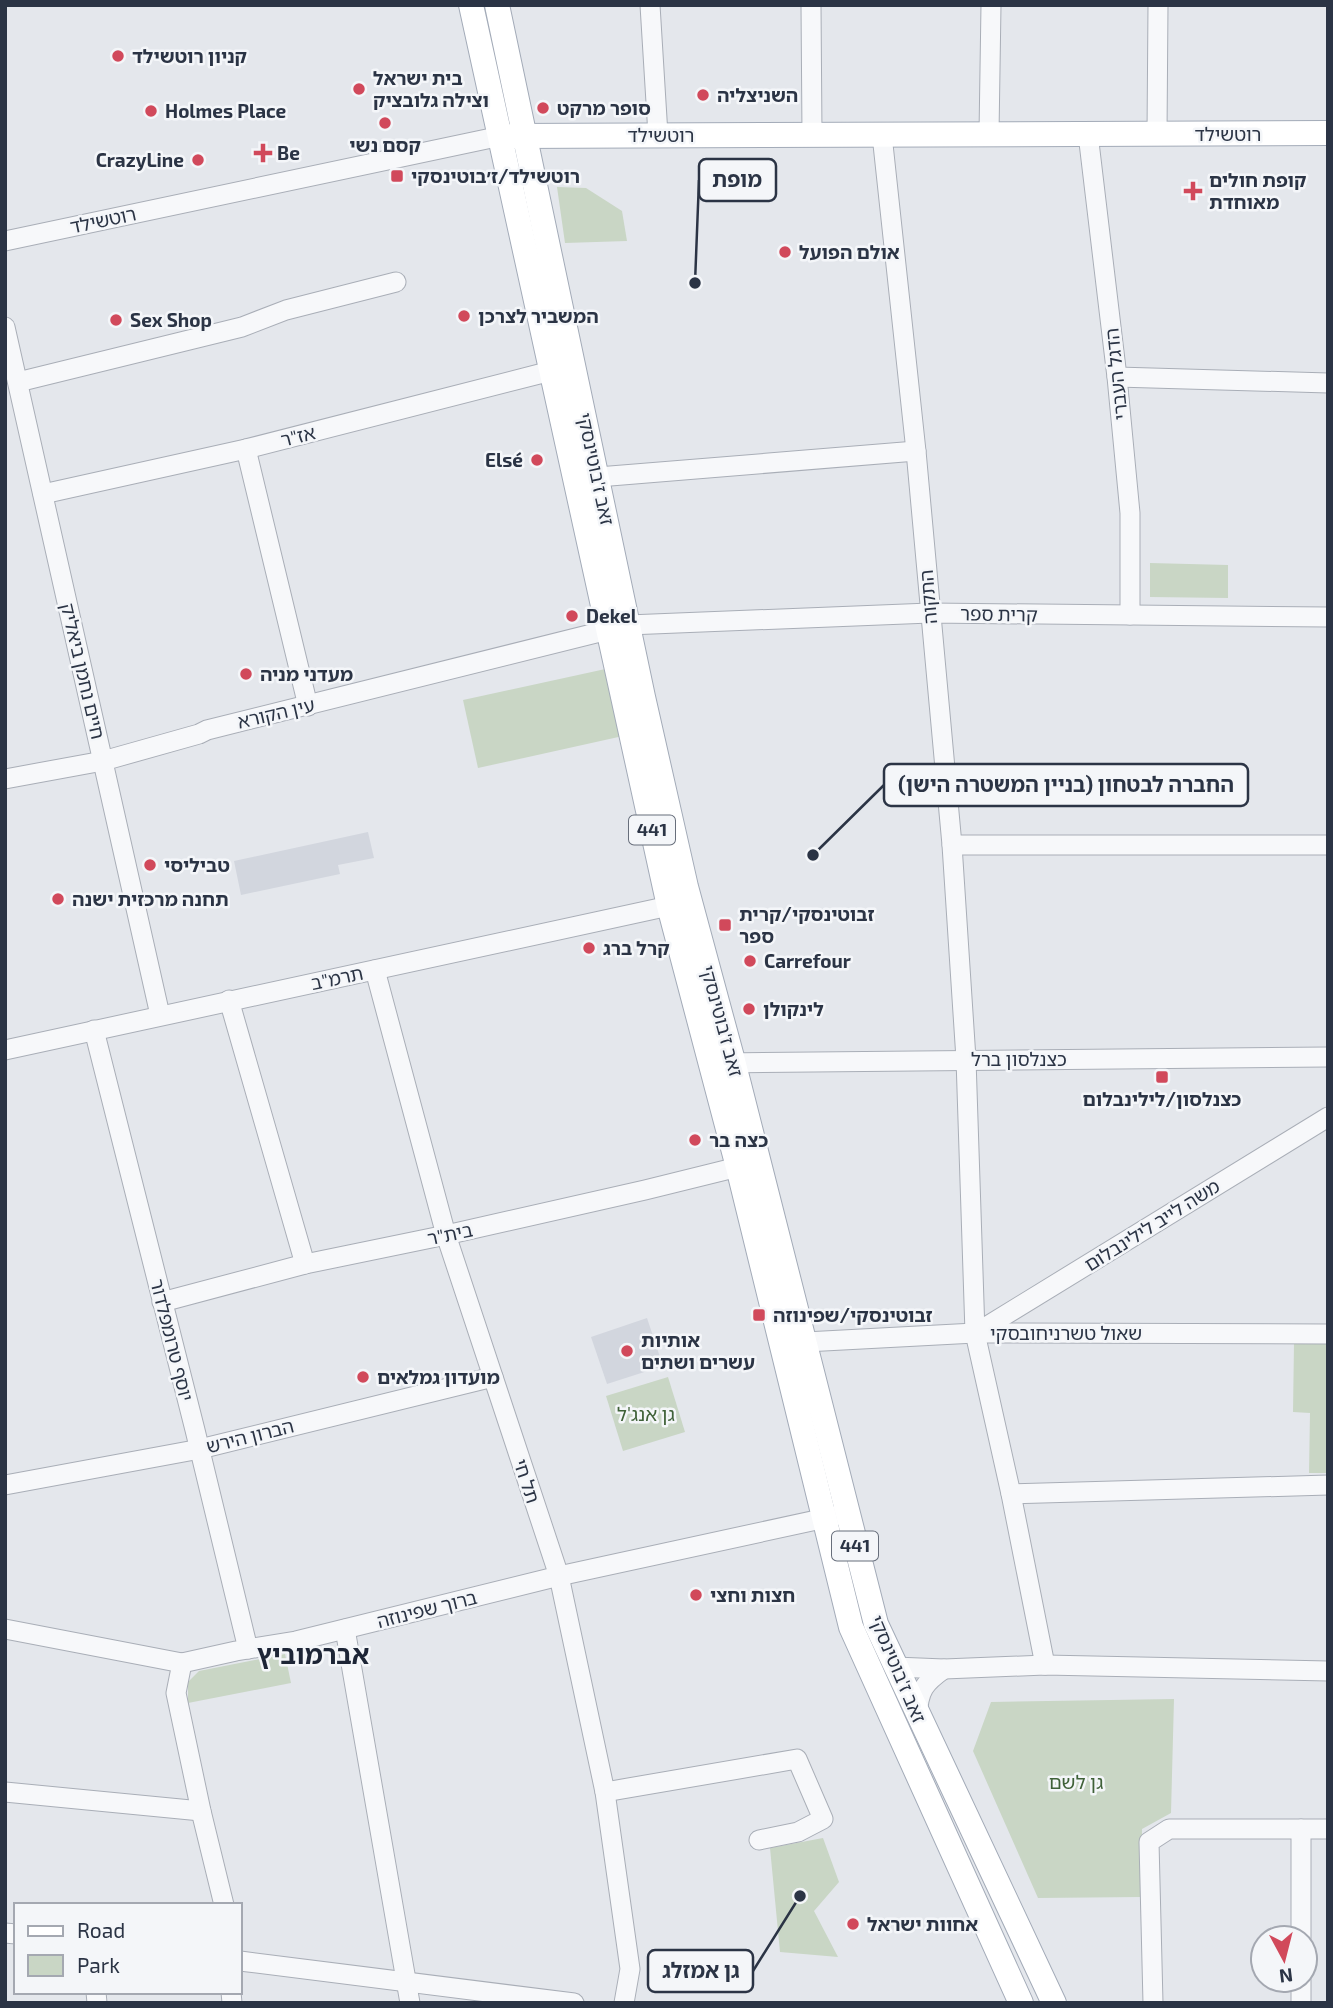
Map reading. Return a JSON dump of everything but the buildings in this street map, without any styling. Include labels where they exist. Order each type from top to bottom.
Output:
[{"type":"main road","name":"זאב ז'בוטינסקי","points":[[471,5],[551,371],[686,887],[722,1063],[738,1167],[835,1516],[895,1667],[1054,2003]]},
{"type":"main road","name":"זאב ז'בוטינסקי","points":[[497,5],[598,477],[617,627],[669,906],[722,1063],[805,1342],[851,1627],[1021,2003]]},
{"type":"main road","name":"רוטשילד","points":[[501,136],[659,135],[812,127],[882,135],[1328,133]]},
{"type":"street","points":[[650,5],[659,135]]},
{"type":"street","points":[[811,5],[812,127]]},
{"type":"street","points":[[989,134],[990,5]]},
{"type":"street","points":[[1157,134],[1158,5]]},
{"type":"street","name":"הדגל העברי","points":[[1088,134],[1130,513],[1129,615]]},
{"type":"street","name":"התקוה","points":[[882,135],[916,451],[952,845],[966,1059],[975,1333],[1045,1665]]},
{"type":"street","name":"רוטשילד","points":[[5,241],[501,136]]},
{"type":"street","points":[[18,382],[242,327],[286,310],[396,282]]},
{"type":"street","name":"חיים נחמן ביאליק","points":[[5,327],[160,1015]]},
{"type":"street","name":"אז\"ר","points":[[43,494],[247,449],[551,371]]},
{"type":"street","points":[[1117,377],[1328,383]]},
{"type":"street","points":[[247,449],[308,706]]},
{"type":"street","points":[[598,477],[916,451]]},
{"type":"street","name":"קרית ספר","points":[[617,627],[930,613],[1328,617]]},
{"type":"street","name":"עין הקורא","points":[[13,778],[103,761],[207,730],[617,627]]},
{"type":"street","points":[[952,845],[1328,845]]},
{"type":"street","name":"תרמ\"ב","points":[[5,1050],[669,906]]},
{"type":"street","name":"תל חי","points":[[375,970],[446,1235],[559,1576],[605,1792],[630,1969],[624,2003]]},
{"type":"street","points":[[229,1000],[305,1264]]},
{"type":"street","name":"יוסף טרומפלדור","points":[[94,1030],[248,1649]]},
{"type":"street","name":"כצנלסון ברל","points":[[722,1063],[1328,1057]]},
{"type":"street","name":"משה לייב לילינבלום","points":[[975,1333],[1328,1117]]},
{"type":"street","name":"בית\"ר","points":[[162,1302],[305,1264],[446,1235],[738,1167]]},
{"type":"street","name":"שאול טשרניחובסקי","points":[[805,1342],[975,1333],[1328,1334]]},
{"type":"street","name":"הברון הירש","points":[[5,1485],[200,1449],[493,1377]]},
{"type":"street","points":[[1011,1494],[1328,1485]]},
{"type":"street","name":"ברוך שפינוזה","points":[[5,1629],[182,1663],[296,1641],[559,1576],[835,1516]]},
{"type":"street","points":[[345,1629],[410,2003]]},
{"type":"street","points":[[182,1663],[176,1693],[224,1903]]},
{"type":"street","points":[[895,1667],[944,1669],[1045,1665],[1328,1671]]},
{"type":"street","points":[[917,1714],[918,1698],[927,1681],[944,1669]]},
{"type":"street","points":[[605,1792],[797,1759],[822,1819],[798,1832],[759,1840]]},
{"type":"street","points":[[5,1792],[201,1811]]},
{"type":"street","points":[[1153,2003],[1149,1842],[1169,1829],[1328,1829]]},
{"type":"street","points":[[1301,1829],[1301,1924]]},
{"type":"street","points":[[242,1961],[574,2003]]},
{"type":"shaded area","points":[[368,832],[374,858],[338,865],[340,874],[241,895],[234,861]]},
{"type":"shaded area","name":"אותיות עשרים ושתים","points":[[647,1318],[663,1366],[607,1384],[591,1337]]},
{"type":"green space","points":[[557,187],[586,188],[622,211],[627,241],[565,243]]},
{"type":"green space","points":[[1150,563],[1228,565],[1228,598],[1150,597]]},
{"type":"green space","points":[[610,668],[623,736],[478,768],[463,700]]},
{"type":"green space","points":[[1294,1343],[1328,1343],[1328,1473],[1309,1473],[1310,1413],[1293,1412]]},
{"type":"green space","name":"גן אנג'ל","points":[[668,1377],[685,1432],[623,1451],[606,1396]]},
{"type":"green space","points":[[285,1654],[291,1683],[188,1703],[188,1682],[199,1671]]},
{"type":"green space","name":"גן לשם","points":[[1174,1699],[1171,1813],[1142,1829],[1141,1897],[1038,1898],[973,1751],[991,1702]]},
{"type":"green space","points":[[823,1838],[839,1882],[814,1911],[838,1957],[780,1952],[770,1848]]},
{"type":"place","name":"קניון רוטשילד","points":[[118,56]]},
{"type":"place","name":"בית ישראל וצילה גלובציק","points":[[359,89]]},
{"type":"place","name":"השניצליה","points":[[703,95]]},
{"type":"place","name":"סופר מרקט","points":[[543,108]]},
{"type":"place","name":"Holmes Place","points":[[151,111]]},
{"type":"place","name":"קסם נשי","points":[[385,123]]},
{"type":"place","name":"Be","points":[[263,153]]},
{"type":"place","name":"CrazyLine","points":[[198,160]]},
{"type":"place","name":"רוטשילד/ז׳בוטינסקי","points":[[397,176]]},
{"type":"place","name":"קופת חולים מאוחדת","points":[[1193,191]]},
{"type":"place","name":"אולם הפועל","points":[[785,252]]},
{"type":"place","name":"מופת","points":[[695,283]]},
{"type":"place","name":"המשביר לצרכן","points":[[464,316]]},
{"type":"place","name":"Sex Shop","points":[[116,320]]},
{"type":"place","name":"Elsé","points":[[537,460]]},
{"type":"place","name":"Dekel","points":[[572,616]]},
{"type":"place","name":"מעדני מניה","points":[[246,674]]},
{"type":"place","name":"החברה לבטחון (בניין המשטרה הישן)","points":[[813,855]]},
{"type":"place","name":"טביליסי","points":[[150,865]]},
{"type":"place","name":"תחנה מרכזית ישנה","points":[[58,899]]},
{"type":"place","name":"זבוטינסקי/קרית ספר","points":[[725,925]]},
{"type":"place","name":"קרל ברג","points":[[589,948]]},
{"type":"place","name":"Carrefour","points":[[750,961]]},
{"type":"place","name":"לינקולן","points":[[749,1009]]},
{"type":"place","name":"כצנלסון/לילינבלום","points":[[1162,1077]]},
{"type":"place","name":"כצה בר","points":[[695,1140]]},
{"type":"place","name":"זבוטינסקי/שפינוזה","points":[[759,1315]]},
{"type":"place","name":"אותיות עשרים ושתים","points":[[627,1351]]},
{"type":"place","name":"מועדון גמלאים","points":[[363,1377]]},
{"type":"place","name":"חצות וחצי","points":[[696,1595]]},
{"type":"place","name":"גן אמזלג","points":[[800,1896]]},
{"type":"place","name":"אחוות ישראל","points":[[853,1924]]},
{"type":"district","name":"אברמוביץ","points":[[313,1655]]}]
